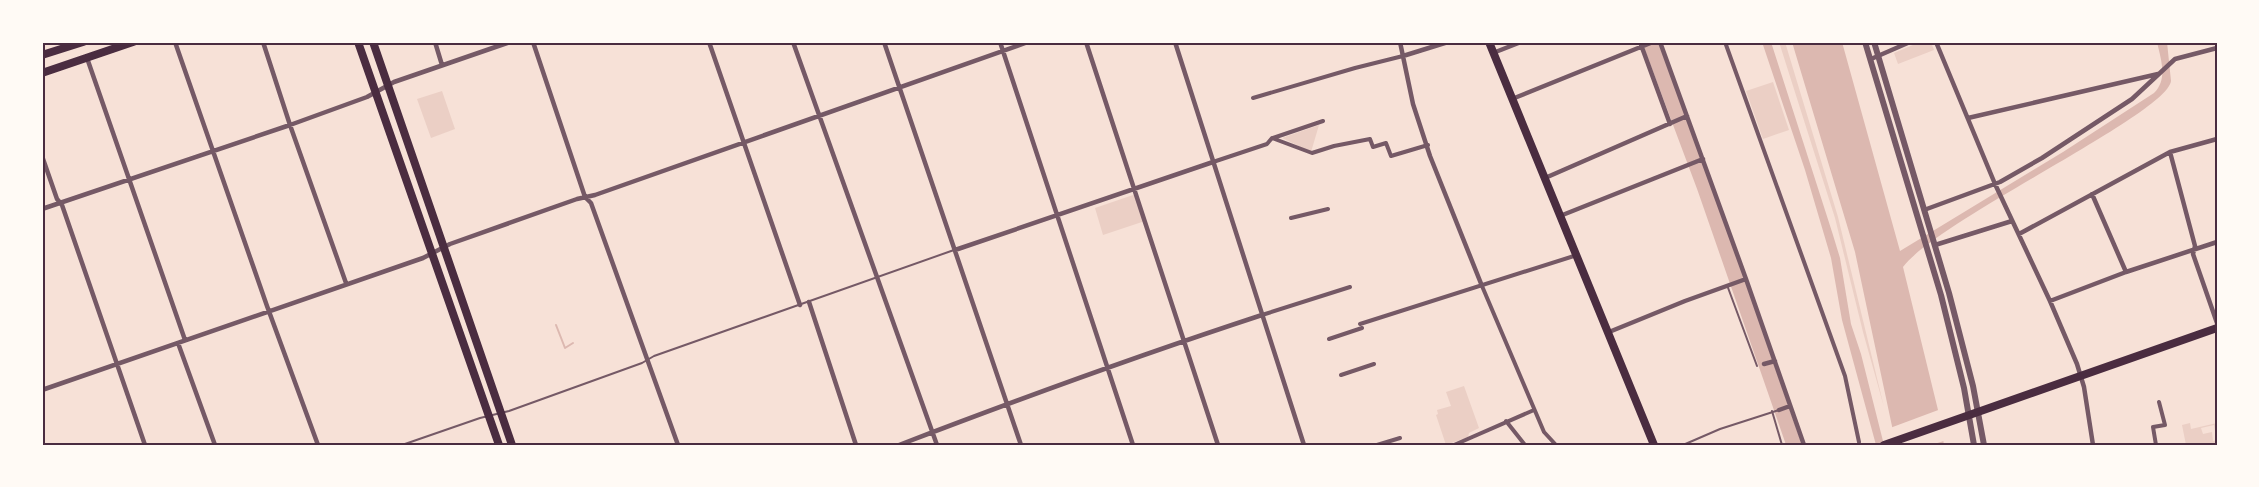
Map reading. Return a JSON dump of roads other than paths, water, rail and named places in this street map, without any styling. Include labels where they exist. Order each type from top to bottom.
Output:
[{"type":"main road","points":[[42,56],[82,42]]},
{"type":"main road","points":[[42,73],[133,42]]},
{"type":"main road","points":[[358,42],[499,445]]},
{"type":"main road","points":[[373,42],[512,445]]},
{"type":"main road","points":[[1489,42],[1654,445]]},
{"type":"main road","points":[[1884,445],[2217,326]]},
{"type":"street","points":[[175,42],[318,445]]},
{"type":"street","points":[[263,42],[346,283]]},
{"type":"street","points":[[435,42],[442,65]]},
{"type":"street","points":[[42,209],[290,124],[442,65],[510,42]]},
{"type":"street","points":[[532,42],[585,197],[591,203],[678,445]]},
{"type":"street","points":[[709,42],[800,305]]},
{"type":"street","points":[[793,42],[937,445]]},
{"type":"street","points":[[884,42],[1021,445]]},
{"type":"street","points":[[1000,42],[1133,445]]},
{"type":"street","points":[[42,390],[431,254],[585,197],[745,144],[1028,42]]},
{"type":"street","points":[[1086,42],[1218,445]]},
{"type":"street","points":[[1175,42],[1304,445]]},
{"type":"street","points":[[1400,42],[1413,104],[1434,166],[1534,410],[1545,435],[1556,445]]},
{"type":"street","points":[[1253,98],[1448,42]]},
{"type":"street","points":[[1493,53],[1521,42]]},
{"type":"street","points":[[1512,99],[1642,44],[1653,42]]},
{"type":"street","points":[[1660,42],[1785,408],[1804,445]]},
{"type":"street","points":[[1725,42],[1840,361],[1860,442]]},
{"type":"street","points":[[1865,42],[1984,445]]},
{"type":"street","points":[[1874,42],[1961,338],[1974,413],[1974,445]]},
{"type":"street","points":[[1870,59],[1910,42]]},
{"type":"street","points":[[1936,42],[2001,198],[2050,301],[2081,375],[2093,445]]},
{"type":"street","points":[[1642,44],[1672,122]]},
{"type":"street","points":[[1924,210],[1997,185],[2132,99],[2174,60],[2217,48]]},
{"type":"street","points":[[87,58],[185,340]]},
{"type":"street","points":[[1968,118],[2161,74]]},
{"type":"street","points":[[1545,178],[1685,117]]},
{"type":"street","points":[[955,250],[1267,144],[1272,138],[1323,121]]},
{"type":"street","points":[[1272,138],[1312,153],[1370,139],[1373,147],[1386,143],[1391,156],[1428,145]]},
{"type":"street","points":[[2019,234],[2170,152],[2217,139]]},
{"type":"street","points":[[2170,152],[2195,250],[2193,254],[2217,326]]},
{"type":"street","points":[[42,156],[145,445]]},
{"type":"street","points":[[1560,216],[1700,160]]},
{"type":"street","points":[[2092,194],[2126,272]]},
{"type":"street","points":[[1291,218],[1328,209]]},
{"type":"street","points":[[1935,245],[2012,221]]},
{"type":"street","points":[[2050,301],[2126,272],[2217,242]]},
{"type":"street","points":[[1329,339],[1361,326],[1577,255]]},
{"type":"street","points":[[1609,332],[1743,280]]},
{"type":"street","points":[[899,445],[1185,340],[1350,287]]},
{"type":"street","points":[[809,302],[856,445]]},
{"type":"street","points":[[178,342],[215,445]]},
{"type":"street","points":[[1341,375],[1374,364]]},
{"type":"street","points":[[2156,445],[2153,427],[2165,425],[2159,402]]},
{"type":"street","points":[[1456,445],[1534,410]]},
{"type":"street","points":[[1506,421],[1525,445]]},
{"type":"street","points":[[1377,445],[1400,438]]},
{"type":"lane","points":[[402,445],[501,414],[654,356],[955,250]]},
{"type":"lane","points":[[1730,284],[1758,366]]},
{"type":"lane","points":[[1683,445],[1720,429],[1785,408]]},
{"type":"lane","points":[[1772,411],[1782,445]]},
{"type":"waterway","points":[[1650,42],[1704,186],[1794,445]]},
{"type":"waterway","points":[[556,325],[565,348],[573,343]]}]
